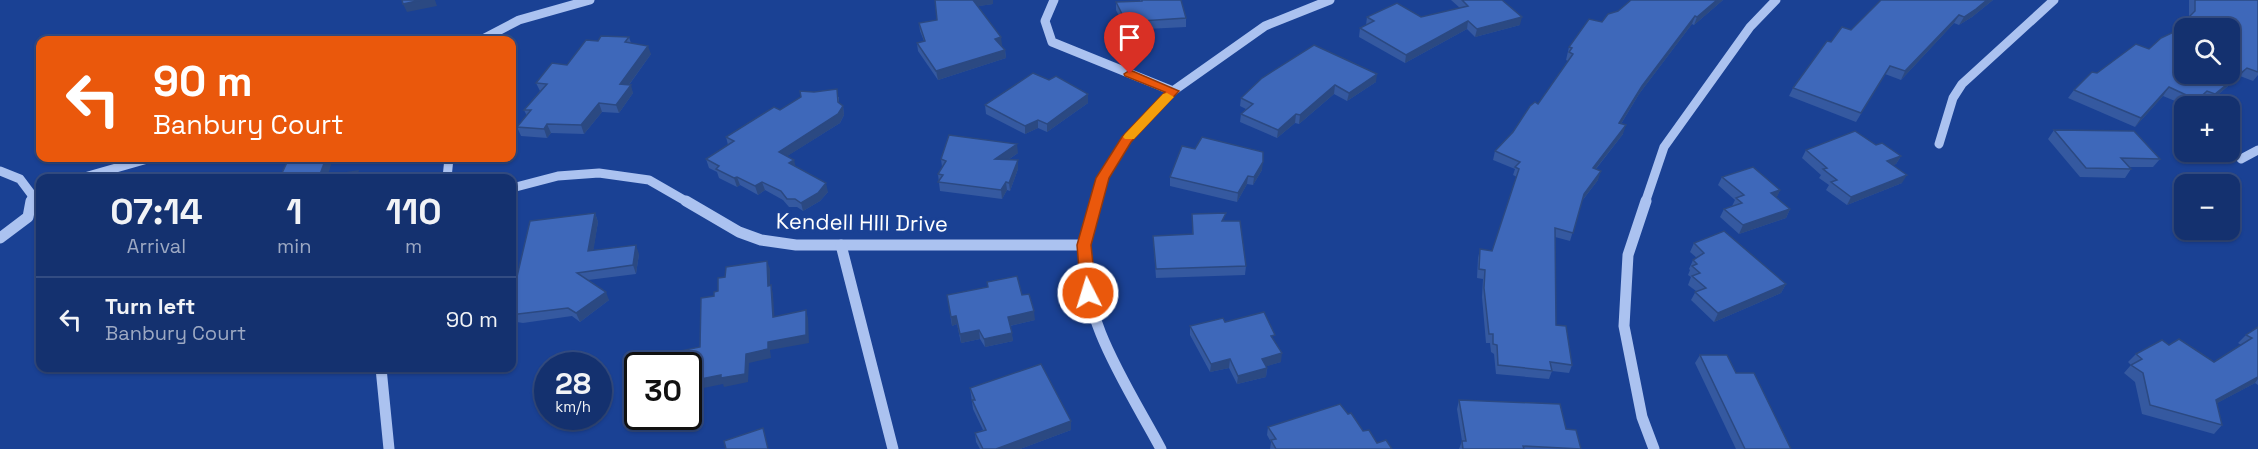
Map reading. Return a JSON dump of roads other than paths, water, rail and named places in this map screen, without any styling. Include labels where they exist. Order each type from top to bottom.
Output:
[{"type":"street","points":[[489,36],[519,20],[590,0]]},
{"type":"street","points":[[1053,0],[1046,12],[1044,27],[1052,42],[1173,91]]},
{"type":"street","points":[[1161,449],[1105,344],[1088,293],[1084,245],[1102,178],[1126,140],[1173,91],[1265,27],[1330,0]]},
{"type":"street","points":[[1654,449],[1642,417],[1624,326],[1628,255],[1664,147],[1750,27],[1776,0]]},
{"type":"street","points":[[1939,144],[1953,98],[1962,84],[2054,0]]},
{"type":"street","points":[[2241,159],[2258,150]]},
{"type":"street","points":[[95,174],[137,162]]},
{"type":"street","points":[[0,171],[20,179],[35,189],[28,217],[0,238]]},
{"type":"street","name":"Kendell HIll Drive","points":[[516,187],[558,176],[599,173],[649,180],[739,232],[760,240],[796,245],[1084,245]]},
{"type":"street","points":[[841,245],[893,449]]},
{"type":"street","points":[[381,372],[389,449]]}]
